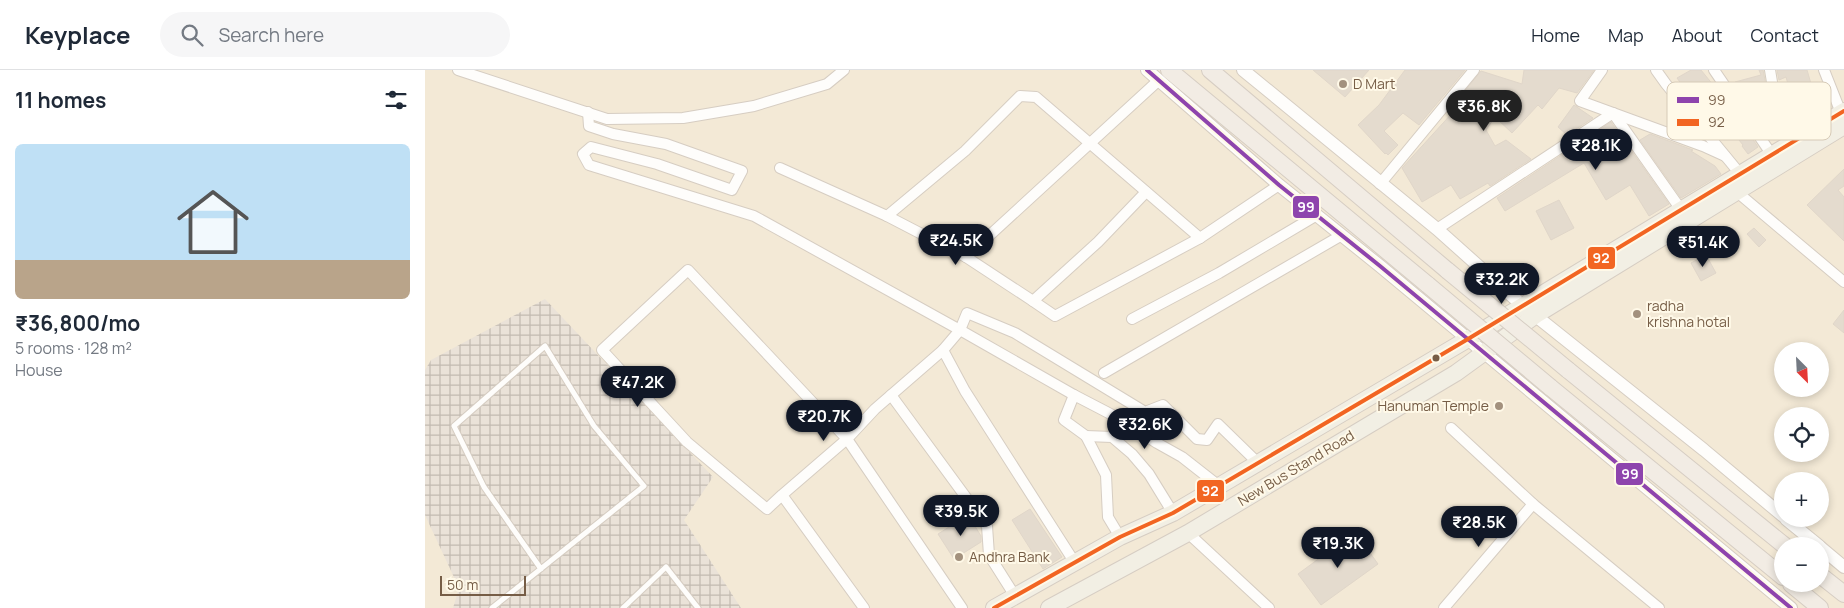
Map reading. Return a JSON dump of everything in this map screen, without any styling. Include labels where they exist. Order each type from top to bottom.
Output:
[{"type":"highway","points":[[1210,70],[1448,271],[1774,537]]},
{"type":"highway","points":[[1164,75],[1427,285],[1774,570]]},
{"type":"highway","points":[[1829,582],[1844,594]]},
{"type":"highway","points":[[1801,592],[1821,608]]},
{"type":"main road","name":"New Bus Stand Road","points":[[1831,123],[1843,117]]},
{"type":"main road","name":"New Bus Stand Road","points":[[1831,125],[1843,117]]},
{"type":"main road","name":"New Bus Stand Road","points":[[1049,608],[1188,533],[1456,373],[1536,315],[1737,192],[1810,140]]},
{"type":"main road","name":"New Bus Stand Road","points":[[994,608],[1120,537],[1173,513],[1469,339],[1795,141]]},
{"type":"street","points":[[458,70],[607,119],[683,118],[754,106],[827,84],[844,70]]},
{"type":"street","points":[[1147,70],[1164,75],[1279,185],[1469,339],[1791,608]]},
{"type":"street","points":[[1243,70],[1437,229],[1523,305],[1774,508]]},
{"type":"street","points":[[1381,184],[1474,70]]},
{"type":"street","points":[[1602,70],[1580,101],[1667,133]]},
{"type":"street","points":[[1656,70],[1667,84]]},
{"type":"street","points":[[1714,70],[1722,82]]},
{"type":"street","points":[[1824,70],[1829,82]]},
{"type":"street","points":[[966,257],[1164,75]]},
{"type":"street","points":[[1831,87],[1843,117]]},
{"type":"street","points":[[887,216],[965,151],[1021,96],[1036,97],[1200,238]]},
{"type":"street","points":[[588,112],[589,126],[613,134],[666,144],[741,171],[731,190],[657,164],[591,147],[583,154],[589,165],[754,216],[1124,421],[1182,457],[1219,486]]},
{"type":"street","points":[[1437,229],[1613,113]]},
{"type":"street","points":[[1613,113],[1682,211]]},
{"type":"street","points":[[1687,140],[1725,156]]},
{"type":"street","points":[[1712,140],[1741,175]]},
{"type":"street","points":[[1762,140],[1772,155]]},
{"type":"street","points":[[780,168],[887,216],[966,257],[1055,316],[1200,238],[1279,185]]},
{"type":"street","points":[[1033,301],[1098,242],[1146,192]]},
{"type":"street","points":[[1737,192],[1844,282]]},
{"type":"street","points":[[1132,319],[1219,273],[1317,215]]},
{"type":"street","points":[[1104,373],[1342,235]]},
{"type":"street","points":[[962,608],[847,439],[688,270],[602,350],[687,442],[767,509],[847,439],[875,408],[943,350],[960,330],[967,313],[1015,333],[1145,412],[1163,405],[1197,439],[1207,440],[1218,424],[1258,463]]},
{"type":"street","points":[[943,350],[965,391],[1075,563]]},
{"type":"street","points":[[891,395],[987,526],[989,555],[1015,596]]},
{"type":"street","points":[[1074,395],[1064,420],[1086,436],[1105,475],[1108,517],[1120,537]]},
{"type":"street","points":[[1451,428],[1533,504],[1659,608]]},
{"type":"street","points":[[1086,436],[1112,437],[1132,454],[1149,474],[1173,513]]},
{"type":"street","points":[[782,495],[864,608]]},
{"type":"street","points":[[1444,608],[1533,504]]},
{"type":"street","points":[[1796,527],[1809,537]]},
{"type":"street","points":[[1188,533],[1269,608]]},
{"type":"street","points":[[1829,554],[1844,567]]},
{"type":"lane","points":[[492,608],[541,569],[644,486],[593,426],[545,346],[454,426],[484,487],[541,569]]},
{"type":"lane","points":[[623,608],[666,567],[698,608]]},
{"type":"shaded area","points":[[425,70],[1844,70],[1844,608],[425,608]]},
{"type":"shaded area","points":[[545,299],[713,477],[684,520],[741,608],[453,608],[459,588],[425,515],[425,370],[431,360]]},
{"type":"building","name":"D Mart","points":[[1313,70],[1369,70],[1345,97]]},
{"type":"building","points":[[1405,70],[1465,70],[1419,125],[1403,113],[1384,131],[1398,145],[1388,155],[1358,125],[1379,105]]},
{"type":"building","points":[[1524,70],[1594,70],[1577,93],[1559,88],[1542,109],[1538,105],[1512,133],[1495,117],[1486,130],[1495,146],[1506,140],[1531,159],[1490,186],[1488,183],[1460,199],[1451,185],[1422,202],[1402,168],[1454,111],[1451,108],[1481,71],[1522,84]]},
{"type":"building","points":[[1691,70],[1701,70],[1711,82],[1680,82],[1677,78]]},
{"type":"building","points":[[1759,70],[1763,70],[1765,82],[1735,82],[1761,75]]},
{"type":"building","points":[[1777,70],[1807,70],[1811,82],[1787,82],[1786,77],[1779,80]]},
{"type":"building","points":[[1574,105],[1593,118],[1567,135],[1558,127]]},
{"type":"building","points":[[1611,122],[1669,204],[1649,216],[1630,185],[1606,200],[1584,163],[1505,211],[1497,198]]},
{"type":"building","points":[[1650,134],[1693,150],[1691,151],[1715,166],[1721,174],[1681,198],[1640,140]]},
{"type":"building","points":[[1739,140],[1753,140],[1758,147],[1748,154]]},
{"type":"building","points":[[1844,169],[1844,186],[1838,190],[1844,197],[1844,241],[1807,205]]},
{"type":"building","points":[[1559,200],[1574,228],[1551,240],[1536,211]]},
{"type":"building","points":[[1754,228],[1766,240],[1759,247],[1747,234]]},
{"type":"building","points":[[1706,255],[1716,273],[1701,281],[1691,263]]},
{"type":"building","points":[[1844,310],[1844,333],[1833,324]]},
{"type":"building","points":[[1030,509],[1062,557],[1043,569],[1012,520]]},
{"type":"building","points":[[968,515],[981,536],[981,542],[954,559],[938,534]]},
{"type":"building","points":[[1355,532],[1378,564],[1321,605],[1298,574]]},
{"type":"transit line","name":"99","points":[[1147,70],[1279,185],[1380,266],[1791,608]]},
{"type":"transit line","name":"92","points":[[1831,119],[1844,111]]},
{"type":"transit line","name":"92","points":[[994,608],[1120,537],[1173,513],[1468,339],[1796,140]]},
{"type":"place","name":"D Mart","points":[[1343,84]]},
{"type":"place","name":"radha krishna hotal","points":[[1637,314]]},
{"type":"place","name":"Hanuman Temple","points":[[1499,406]]},
{"type":"place","name":"Andhra Bank","points":[[959,557]]}]
